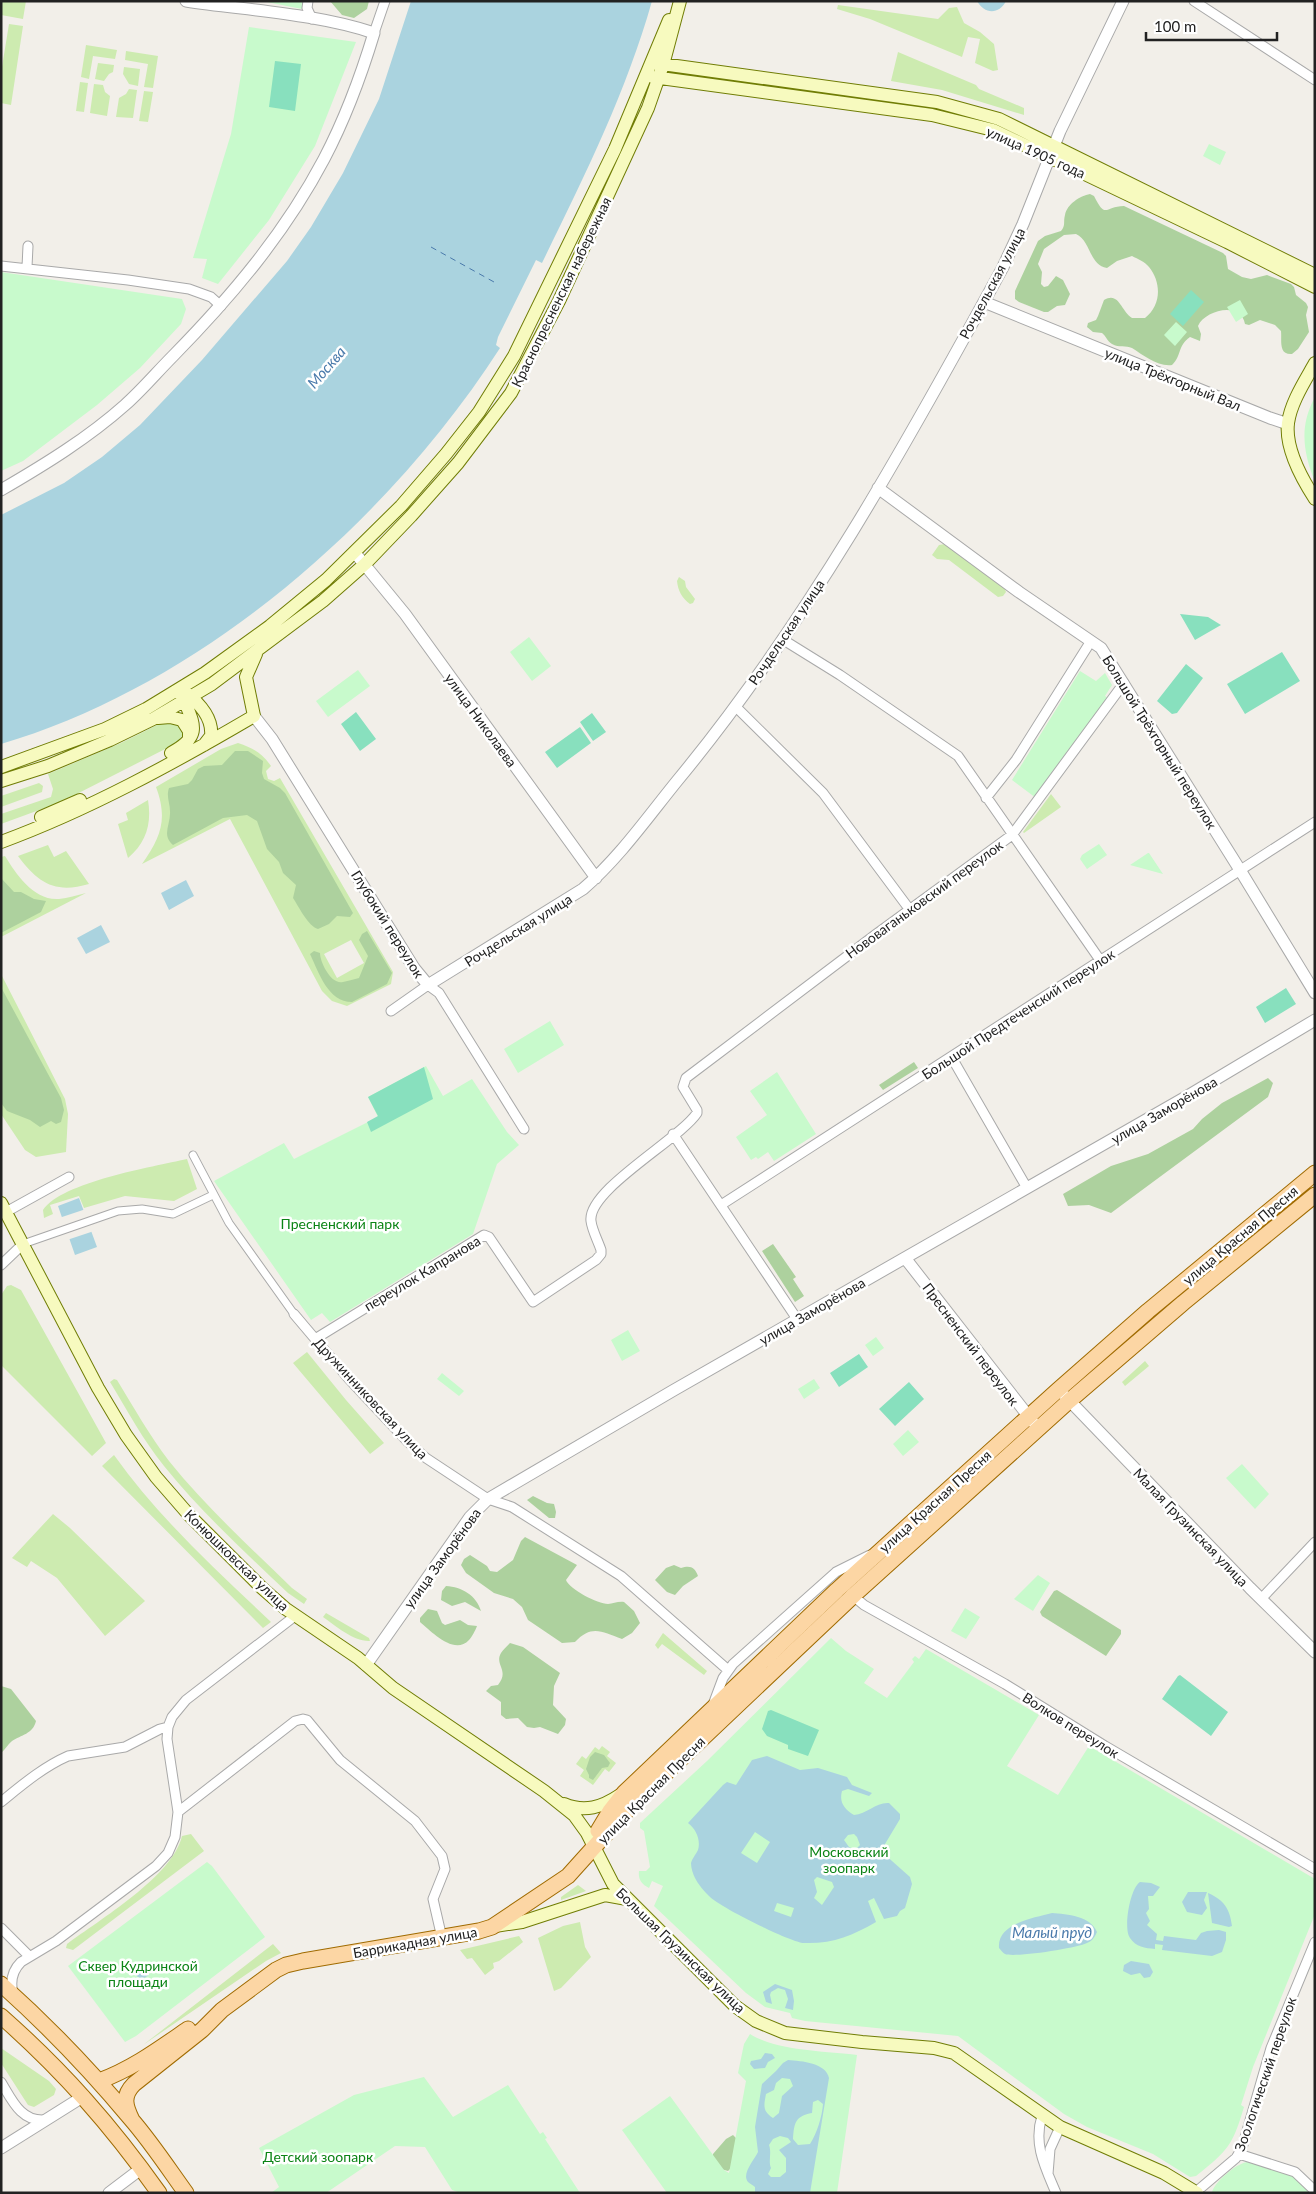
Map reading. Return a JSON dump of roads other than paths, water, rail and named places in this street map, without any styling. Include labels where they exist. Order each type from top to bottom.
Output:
[{"type":"main road","name":"Краснопресненская набережная","points":[[1,767],[105,729],[146,709],[185,696],[205,673],[276,621],[355,553],[401,506],[446,454],[497,386],[554,278],[615,149],[650,63],[679,1]]},
{"type":"main road","name":"Краснопресненская набережная","points":[[1,781],[84,751],[153,720],[185,696],[258,652],[323,602],[365,564],[458,463],[511,393],[576,266],[629,154],[659,78],[664,65],[679,1]]},
{"type":"main road","name":"улица 1905 года","points":[[650,63],[936,102],[999,119],[1052,152],[1315,287]]},
{"type":"main road","name":"улица 1905 года","points":[[645,76],[932,115],[992,130],[1052,152],[1315,275]]},
{"type":"main road","points":[[1315,363],[1297,397],[1288,424],[1293,452],[1315,499]]},
{"type":"main road","points":[[254,716],[246,676],[258,652]]},
{"type":"main road","points":[[185,696],[211,720],[224,724],[249,715],[254,716]]},
{"type":"main road","points":[[1,834],[116,782],[176,750],[189,740],[194,729],[194,722],[185,696]]},
{"type":"main road","points":[[204,745],[211,736],[212,730],[206,715]]},
{"type":"main road","points":[[1,842],[67,816],[204,745],[254,716]]},
{"type":"main road","points":[[153,720],[170,717],[182,720],[189,731],[189,740]]},
{"type":"main road","name":"улица Красная Пресня","points":[[594,1847],[600,1826],[624,1793],[881,1549],[1148,1311],[1315,1173]]},
{"type":"main road","name":"улица Красная Пресня","points":[[594,1847],[631,1806],[855,1594],[1069,1401],[1170,1314],[1315,1195]]},
{"type":"main road","name":"Конюшковская улица","points":[[4,1207],[98,1388],[126,1435],[156,1478],[215,1542],[270,1596],[295,1616],[366,1664],[393,1688],[558,1801],[578,1819],[594,1847]]},
{"type":"main road","points":[[558,1801],[578,1809],[591,1809],[604,1805],[624,1793]]},
{"type":"main road","name":"Большая Грузинская улица","points":[[594,1847],[609,1878],[629,1900],[724,1996],[756,2021],[785,2033],[948,2051],[968,2062],[1060,2127],[1164,2173],[1197,2192]]},
{"type":"main road","name":"Баррикадная улица","points":[[99,2081],[120,2073],[140,2062],[196,2024],[222,2010],[286,1965],[442,1938],[492,1927],[568,1876],[594,1847]]},
{"type":"main road","points":[[492,1927],[522,1922],[605,1895],[629,1900]]},
{"type":"main road","points":[[1,1984],[43,2022],[99,2081],[132,2120],[186,2193]]},
{"type":"main road","name":"Баррикадная улица","points":[[132,2120],[125,2102],[131,2087],[145,2073],[202,2030],[222,2010]]},
{"type":"main road","points":[[1,2016],[8,2027],[81,2093],[142,2168],[159,2193]]},
{"type":"street","points":[[186,1],[312,19],[359,28],[374,33]]},
{"type":"street","points":[[308,1],[307,8],[312,19]]},
{"type":"street","points":[[1,490],[50,461],[126,404],[221,306],[258,261],[324,159],[353,95],[385,1]]},
{"type":"street","name":"Рочдельская улица","points":[[391,1011],[570,898],[596,878],[695,760],[735,706],[782,639],[853,531],[984,302],[1023,224],[1052,152],[1123,1]]},
{"type":"street","points":[[1194,1],[1315,80]]},
{"type":"street","points":[[27,267],[28,246]]},
{"type":"street","points":[[1,266],[27,267],[190,290],[211,297],[221,306]]},
{"type":"street","name":"улица Трёхгорный Вал","points":[[984,302],[1288,424]]},
{"type":"street","name":"Большой Трёхгорный переулок","points":[[878,488],[1026,597],[1101,648],[1315,993]]},
{"type":"street","name":"улица Николаева","points":[[355,553],[404,614],[596,878]]},
{"type":"street","points":[[782,639],[847,679],[954,753],[1100,960]]},
{"type":"street","points":[[986,798],[1016,760],[1091,641]]},
{"type":"street","name":"Нововаганьковский переулок","points":[[673,1134],[697,1110],[683,1087],[686,1078],[1012,835],[1124,683]]},
{"type":"street","points":[[735,706],[823,793],[910,910]]},
{"type":"street","name":"Глубокий переулок","points":[[254,716],[272,739],[414,968],[428,986],[443,997],[524,1129]]},
{"type":"street","name":"Большой Предтеченский переулок","points":[[721,1205],[952,1058],[1315,822]]},
{"type":"street","name":"улица Заморёнова","points":[[366,1664],[470,1517],[488,1499],[1186,1097],[1315,1020]]},
{"type":"street","points":[[952,1058],[1027,1188]]},
{"type":"street","points":[[673,1134],[797,1320]]},
{"type":"street","name":"переулок Капранова","points":[[315,1339],[484,1236],[489,1237],[532,1302],[599,1257],[600,1250],[590,1219],[594,1208],[610,1187],[673,1134]]},
{"type":"street","name":"Дружинниковская улица","points":[[193,1155],[229,1223],[294,1314],[348,1379],[417,1451],[488,1499],[512,1507],[621,1576],[728,1670]]},
{"type":"street","points":[[4,1207],[69,1177]]},
{"type":"street","points":[[1,1265],[23,1244],[118,1211],[142,1209],[173,1214],[213,1195]]},
{"type":"street","name":"Пресненский переулок","points":[[905,1258],[1038,1429]]},
{"type":"street","name":"Малая Грузинская улица","points":[[1058,1390],[1315,1652]]},
{"type":"street","points":[[1261,1599],[1315,1542]]},
{"type":"street","points":[[712,1708],[723,1678],[728,1670],[836,1572],[881,1549]]},
{"type":"street","points":[[855,1594],[856,1579],[862,1567]]},
{"type":"street","name":"Волков переулок","points":[[855,1594],[864,1605],[1005,1684],[1127,1759],[1315,1868]]},
{"type":"street","points":[[14,1996],[11,1981],[14,1971],[29,1956],[56,1941],[163,1859],[175,1837],[178,1812],[167,1740],[168,1727],[178,1709],[186,1700],[295,1616]]},
{"type":"street","points":[[178,1812],[296,1721],[303,1719],[312,1724],[342,1762],[418,1825],[443,1859],[445,1867],[433,1899],[442,1938]]},
{"type":"street","points":[[1,1802],[59,1760],[68,1756],[125,1747],[160,1729],[168,1727]]},
{"type":"street","points":[[1,1928],[29,1956]]},
{"type":"street","name":"Зоологический переулок","points":[[1197,2192],[1238,2154],[1271,2048],[1315,1942]]},
{"type":"street","points":[[1,2082],[27,2117],[40,2120]]},
{"type":"street","points":[[2,2148],[81,2093]]},
{"type":"street","points":[[1042,2116],[1039,2131],[1039,2149],[1056,2193]]},
{"type":"street","points":[[1048,2175],[1050,2149],[1060,2127]]},
{"type":"street","points":[[1238,2154],[1295,2172],[1315,2191]]},
{"type":"street","points":[[109,2193],[142,2168]]},
{"type":"water","name":"Москва","points":[[411,1],[652,1],[630,69],[603,134],[542,263],[536,260],[498,337],[496,345],[500,348],[455,413],[403,475],[346,534],[284,589],[217,639],[148,682],[75,717],[1,744],[1,515],[64,483],[102,457],[140,425],[202,360],[287,261],[311,227],[343,173],[379,99]]},
{"type":"water","points":[[977,1],[1006,1],[1000,9],[992,11],[984,8]]},
{"type":"water","points":[[186,880],[194,896],[169,910],[161,893]]},
{"type":"water","points":[[101,925],[110,942],[86,954],[77,938]]},
{"type":"water","points":[[79,1198],[97,1247],[75,1255],[58,1206]]},
{"type":"water","points":[[767,1756],[800,1770],[818,1768],[847,1777],[852,1785],[872,1793],[869,1796],[848,1789],[842,1791],[841,1799],[843,1805],[854,1815],[884,1803],[889,1803],[900,1814],[900,1819],[882,1849],[883,1853],[910,1877],[912,1884],[905,1908],[897,1916],[884,1919],[874,1898],[868,1901],[876,1922],[842,1938],[824,1942],[804,1943],[785,1937],[755,1923],[726,1908],[707,1894],[698,1883],[692,1871],[691,1863],[698,1850],[699,1842],[691,1825],[688,1823],[723,1785],[727,1782],[736,1785],[752,1760]],"holes":[[[755,1832],[770,1842],[757,1863],[741,1853]],[[854,1834],[857,1837],[860,1845],[855,1850],[849,1847],[844,1840],[848,1835]],[[817,1877],[832,1882],[834,1887],[822,1905],[814,1898],[817,1892],[814,1880]],[[777,1903],[794,1908],[791,1917],[774,1911]]]},
{"type":"water","points":[[1140,1882],[1151,1883],[1160,1887],[1153,1896],[1148,1896],[1149,1909],[1146,1913],[1150,1921],[1147,1925],[1157,1934],[1156,1940],[1163,1941],[1164,1936],[1196,1940],[1201,1933],[1219,1930],[1226,1932],[1226,1940],[1222,1952],[1212,1956],[1162,1950],[1163,1945],[1155,1944],[1155,1949],[1135,1943],[1128,1933],[1127,1918],[1133,1892]]},
{"type":"water","points":[[1188,1892],[1207,1892],[1204,1900],[1207,1908],[1202,1915],[1187,1912],[1182,1902]]},
{"type":"water","points":[[1208,1893],[1222,1902],[1228,1910],[1232,1926],[1212,1923]]},
{"type":"water","name":"Малый пруд","points":[[1052,1913],[1071,1915],[1090,1922],[1097,1932],[1094,1938],[1081,1945],[1032,1954],[1005,1954],[999,1948],[1000,1940],[1010,1927]]},
{"type":"water","points":[[1131,1961],[1149,1964],[1153,1972],[1150,1977],[1144,1978],[1140,1973],[1131,1975],[1123,1971],[1124,1965]]},
{"type":"water","points":[[142,1962],[148,1964],[150,1970],[148,1976],[142,1978],[136,1976],[134,1970],[136,1964]]},
{"type":"water","points":[[775,1984],[792,1990],[793,2010],[785,2008],[788,1999],[785,1990],[778,1988],[771,1992],[772,2004],[766,2002],[763,1992]]},
{"type":"water","points":[[765,2053],[772,2054],[775,2058],[768,2062],[765,2068],[754,2069],[750,2064],[751,2061],[761,2059]]},
{"type":"water","points":[[788,2060],[813,2064],[823,2069],[829,2078],[810,2193],[755,2193],[755,2187],[748,2182],[746,2175],[758,2152],[755,2127],[762,2084]],"holes":[[[782,2078],[790,2079],[793,2086],[782,2096],[779,2113],[773,2118],[767,2113],[765,2108],[766,2094],[774,2090],[776,2083]],[[818,2100],[823,2104],[819,2125],[810,2144],[798,2145],[793,2139],[795,2124],[802,2116],[812,2113],[813,2102]],[[780,2136],[788,2138],[791,2142],[779,2150],[786,2158],[786,2172],[780,2177],[771,2177],[768,2174],[771,2168],[769,2145],[773,2139]]]},
{"type":"park label","name":"Пресненский парк","points":[[340,1223]]},
{"type":"park label","name":"Московский зоопарк","points":[[849,1859]]},
{"type":"park label","name":"Сквер Кудринской площади","points":[[138,1974]]},
{"type":"park label","name":"Детский зоопарк","points":[[318,2156]]}]
